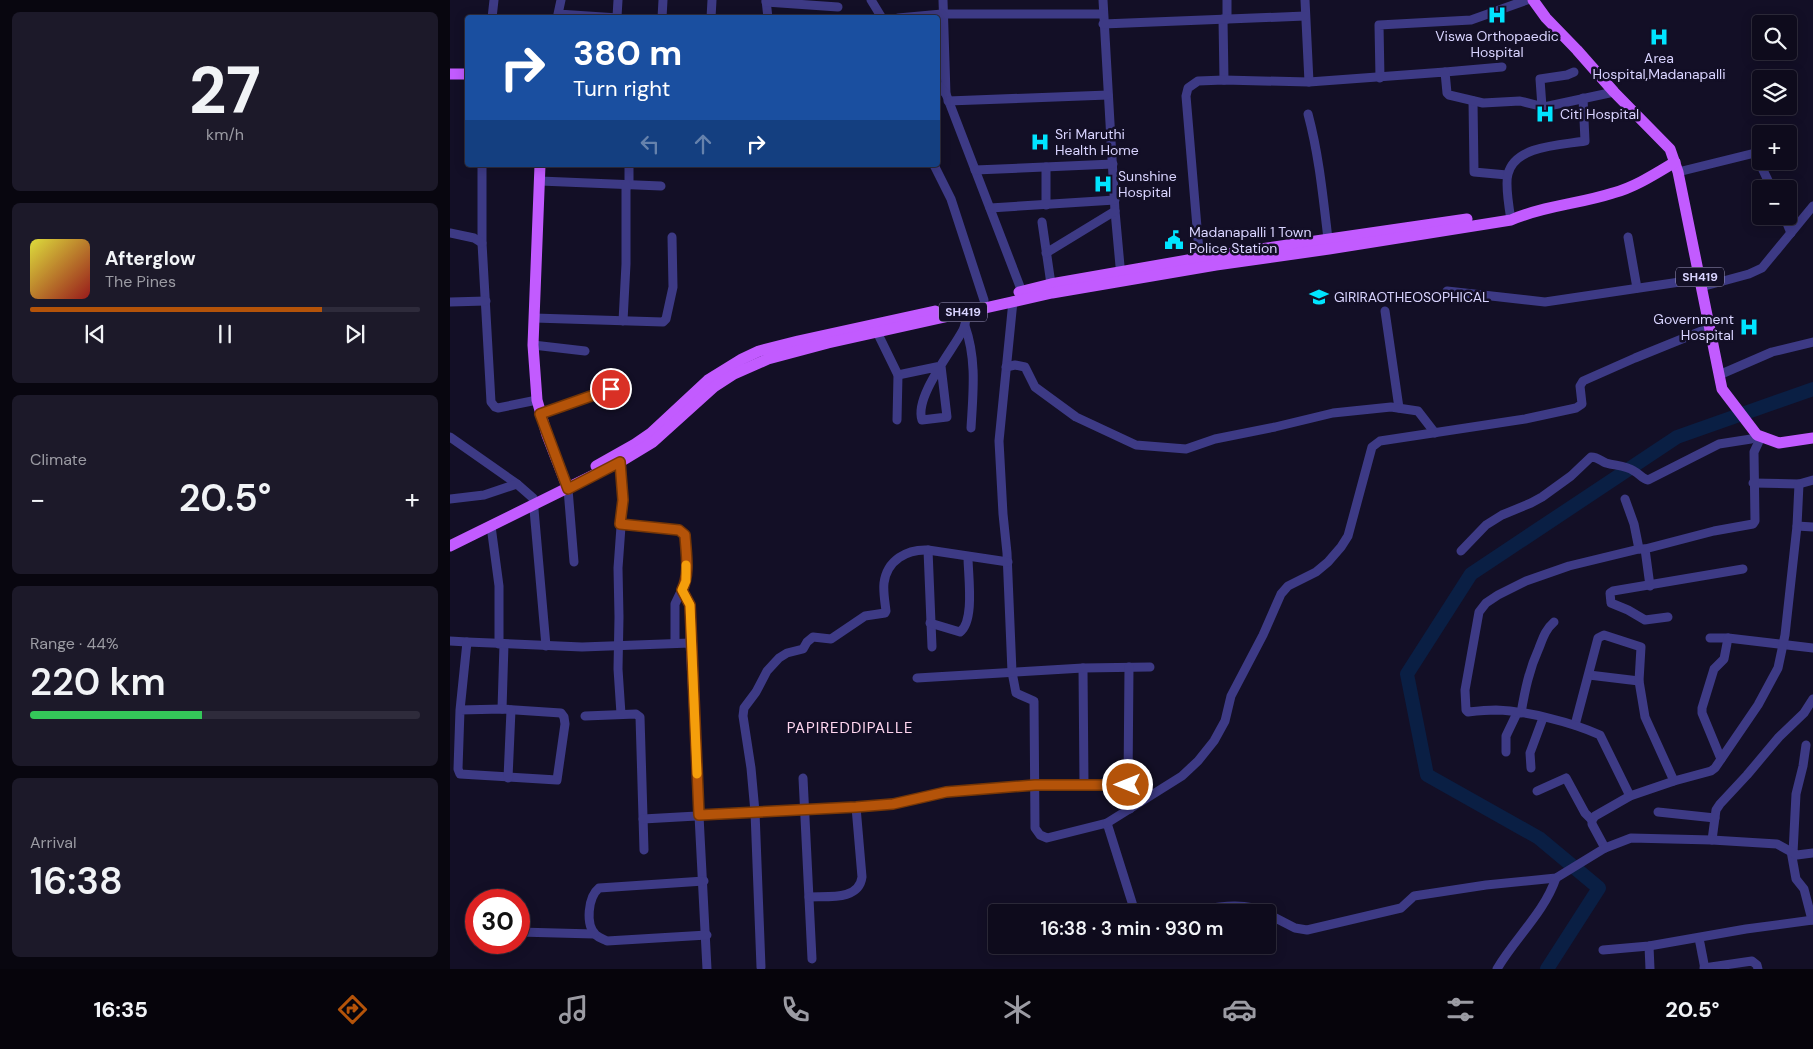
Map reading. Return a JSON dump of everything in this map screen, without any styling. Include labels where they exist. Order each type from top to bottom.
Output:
[{"type":"main road","points":[[1533,0],[1546,18],[1614,92],[1670,149],[1676,167]]},
{"type":"main road","points":[[450,74],[465,74]]},
{"type":"main road","points":[[540,167],[533,345],[537,400],[540,414],[567,485]]},
{"type":"main road","name":"SH419","points":[[450,546],[567,485],[620,462],[653,442],[714,388],[752,364],[768,358],[1020,297],[1121,277],[1328,239],[1526,214],[1613,193],[1676,167],[1724,392],[1758,436]]},
{"type":"main road","name":"SH419","points":[[1200,263],[1510,216]]},
{"type":"main road","name":"SH419","points":[[567,485],[635,444],[663,422],[708,380],[742,359],[760,351],[984,300],[1020,297],[1051,284],[1121,277]]},
{"type":"main road","points":[[1758,436],[1779,442],[1813,438]]},
{"type":"main road","name":"SH419","points":[[450,538],[534,502]]},
{"type":"street","points":[[492,15],[494,0]]},
{"type":"street","points":[[558,15],[561,0]]},
{"type":"street","points":[[617,15],[618,0]]},
{"type":"street","points":[[662,15],[663,0]]},
{"type":"street","points":[[711,15],[712,0]]},
{"type":"street","points":[[871,0],[880,15]]},
{"type":"street","points":[[942,0],[947,98]]},
{"type":"street","points":[[1103,0],[1115,211],[1121,277]]},
{"type":"street","points":[[1224,80],[1227,0]]},
{"type":"street","points":[[1304,0],[1309,82]]},
{"type":"street","points":[[1380,78],[1378,28],[1382,24],[1471,20],[1527,0]]},
{"type":"street","points":[[768,15],[766,1],[821,3],[838,7]]},
{"type":"street","points":[[931,15],[1103,19],[1225,19],[1305,16]]},
{"type":"street","points":[[1200,263],[1186,96],[1188,88],[1198,81],[1309,82],[1380,78],[1502,67]]},
{"type":"street","points":[[1445,72],[1447,93],[1473,101],[1520,101],[1542,107],[1614,92]]},
{"type":"street","points":[[1542,107],[1540,78],[1567,75],[1574,72]]},
{"type":"street","points":[[940,87],[947,98],[990,208],[1020,297],[1006,367],[999,441],[1008,562],[1012,672],[1016,693],[1034,701],[1036,828],[1040,835],[1047,838],[1107,823],[1182,776],[1198,761],[1226,722],[1230,696],[1263,635],[1281,594],[1288,586],[1316,572],[1341,547],[1348,536],[1372,447],[1380,441],[1525,419],[1576,408],[1582,404],[1580,386],[1583,381],[1709,328]]},
{"type":"street","points":[[947,98],[1108,95]]},
{"type":"street","points":[[1510,216],[1507,175],[1511,166],[1518,158],[1536,148],[1585,142],[1583,98]]},
{"type":"street","points":[[1473,101],[1474,172],[1507,175]]},
{"type":"street","points":[[1308,114],[1320,170],[1328,239]]},
{"type":"street","points":[[1676,167],[1755,153],[1768,180]]},
{"type":"street","points":[[975,170],[1113,164]]},
{"type":"street","points":[[482,167],[482,243],[492,404],[498,408],[537,400]]},
{"type":"street","points":[[622,321],[629,167]]},
{"type":"street","points":[[935,167],[951,199],[984,300]]},
{"type":"street","points":[[1046,167],[1046,205]]},
{"type":"street","points":[[540,181],[661,186]]},
{"type":"street","points":[[990,208],[1115,200]]},
{"type":"street","points":[[1447,291],[1545,302],[1637,288],[1701,283],[1749,274],[1762,268],[1792,234],[1813,206]]},
{"type":"street","points":[[1046,253],[1115,211]]},
{"type":"street","points":[[1042,222],[1051,284]]},
{"type":"street","points":[[1788,225],[1792,234]]},
{"type":"street","points":[[450,233],[474,238],[482,243]]},
{"type":"street","points":[[1628,236],[1637,288]]},
{"type":"street","points":[[534,318],[665,321],[673,287],[672,237]]},
{"type":"street","points":[[450,302],[486,301]]},
{"type":"street","points":[[941,366],[947,417],[922,420],[921,415],[925,394],[941,366],[964,326],[967,311]]},
{"type":"street","points":[[1385,311],[1399,408]]},
{"type":"street","points":[[964,326],[970,344],[974,368],[971,428]]},
{"type":"street","points":[[877,332],[898,374],[897,420]]},
{"type":"street","points":[[1719,374],[1772,352],[1813,342]]},
{"type":"street","points":[[533,345],[585,352]]},
{"type":"street","points":[[1006,367],[1015,365],[1025,366],[1035,387],[1076,417],[1136,445],[1186,449],[1216,439],[1333,413],[1391,407],[1418,411],[1435,433]]},
{"type":"street","points":[[898,374],[941,366]]},
{"type":"street","points":[[540,414],[611,389]]},
{"type":"street","points":[[1461,551],[1486,525],[1502,515],[1542,497],[1571,476],[1588,458],[1595,457],[1608,464],[1619,465],[1630,469],[1644,480],[1651,480],[1719,444],[1751,439],[1758,436]]},
{"type":"street","points":[[1630,796],[1602,738],[1597,734],[1575,725],[1519,713],[1496,710],[1468,712],[1465,707],[1465,690],[1479,612],[1486,603],[1498,594],[1526,580],[1569,566],[1714,531],[1753,524],[1755,520],[1754,452],[1758,436]]},
{"type":"street","points":[[450,437],[517,484],[534,502],[546,646]]},
{"type":"street","points":[[620,462],[623,500],[618,568],[620,714]]},
{"type":"street","points":[[1753,483],[1799,484],[1813,480]]},
{"type":"street","points":[[450,499],[484,495],[517,484]]},
{"type":"street","points":[[1592,820],[1595,816],[1630,796],[1711,771],[1722,759],[1758,705],[1778,668],[1783,644],[1797,526],[1799,484]]},
{"type":"street","points":[[567,485],[574,562]]},
{"type":"street","points":[[1625,499],[1642,549],[1650,586]]},
{"type":"street","points":[[620,524],[679,530],[685,535],[686,581],[675,604],[675,642]]},
{"type":"street","points":[[491,526],[499,586],[502,709]]},
{"type":"street","points":[[1797,526],[1813,527]]},
{"type":"street","points":[[761,967],[755,812],[743,716],[746,703],[756,692],[767,671],[783,655],[803,649],[810,638],[831,639],[865,616],[885,614],[884,584],[886,575],[896,559],[906,553],[928,550],[1008,562]]},
{"type":"street","points":[[928,550],[932,647]]},
{"type":"street","points":[[930,623],[955,632],[963,630],[969,616],[968,557]]},
{"type":"street","points":[[1668,617],[1645,620],[1610,601],[1610,593],[1743,569]]},
{"type":"street","points":[[682,590],[690,605],[690,643],[707,935],[707,969]]},
{"type":"street","points":[[1506,752],[1505,744],[1508,730],[1519,713],[1531,665],[1544,632],[1554,622]]},
{"type":"street","points":[[1575,725],[1598,638],[1604,635],[1641,647],[1639,681],[1645,717],[1674,781]]},
{"type":"street","points":[[1710,638],[1728,638],[1813,648]]},
{"type":"street","points":[[1722,759],[1702,713],[1702,708],[1714,670],[1724,659],[1728,638]]},
{"type":"street","points":[[450,641],[546,646],[690,643]]},
{"type":"street","points":[[460,710],[502,709],[561,713],[565,724],[557,780],[460,774],[458,769],[460,710],[467,642]]},
{"type":"street","points":[[1129,667],[1128,785],[1130,809]]},
{"type":"street","points":[[917,678],[1083,668],[1150,667]]},
{"type":"street","points":[[1083,668],[1084,785]]},
{"type":"street","points":[[1589,675],[1639,681]]},
{"type":"street","points":[[1712,840],[1716,810],[1779,737],[1804,713],[1813,699]]},
{"type":"street","points":[[508,778],[511,710]]},
{"type":"street","points":[[584,716],[636,714],[640,717],[644,850]]},
{"type":"street","points":[[1531,768],[1530,753],[1543,718]]},
{"type":"street","points":[[1603,950],[1650,946],[1746,929],[1812,920],[1804,889],[1796,879],[1792,852],[1796,794],[1806,745]]},
{"type":"street","points":[[802,778],[812,959]]},
{"type":"street","points":[[1537,791],[1566,778],[1585,813],[1592,820],[1602,850]]},
{"type":"street","points":[[644,819],[893,804],[946,792],[1035,785],[1128,785]]},
{"type":"street","points":[[809,897],[853,893],[861,884],[856,807]]},
{"type":"street","points":[[1658,812],[1714,818]]},
{"type":"street","points":[[1107,823],[1132,904]]},
{"type":"street","points":[[1276,918],[1295,928],[1307,930],[1400,908],[1414,896],[1486,885],[1556,878],[1602,850],[1631,838],[1777,844],[1797,855],[1813,853]]},
{"type":"street","points":[[1497,969],[1504,956],[1551,892],[1556,878]]},
{"type":"street","points":[[594,934],[589,911],[594,891],[599,888],[704,881]]},
{"type":"street","points":[[530,932],[594,934],[607,941],[707,935]]},
{"type":"street","points":[[1699,938],[1704,968],[1752,961],[1758,965],[1758,969]]},
{"type":"street","points":[[1650,946],[1650,969]]},
{"type":"waterway","points":[[1547,969],[1599,888],[1539,838],[1427,775],[1407,674],[1471,574],[1677,437],[1813,389]]},
{"type":"slow traffic","points":[[686,565],[686,581],[682,590],[690,605],[690,643],[692,645],[697,774]]},
{"type":"place","name":"Viswa Orthopaedic Hospital","points":[[1497,15]]},
{"type":"place","name":"Area Hospital,Madanapalli","points":[[1659,37]]},
{"type":"place","name":"Citi Hospital","points":[[1545,114]]},
{"type":"place","name":"Sri Maruthi Health Home","points":[[1040,142]]},
{"type":"place","name":"Sunshine Hospital","points":[[1103,184]]},
{"type":"place","name":"Madanapalli 1 Town Police Station","points":[[1174,240]]},
{"type":"place","name":"GIRIRAOTHEOSOPHICAL","points":[[1319,297]]},
{"type":"place","name":"Government Hospital","points":[[1749,327]]},
{"type":"district","name":"PAPIREDDIPALLE","points":[[850,728]]},
{"type":"route","points":[[611,389],[540,414],[568,489],[620,462],[623,511],[620,524],[679,530],[685,535],[686,581],[682,590],[690,605],[690,643],[692,645],[699,815],[893,804],[946,792],[1035,785],[1128,785]]}]
